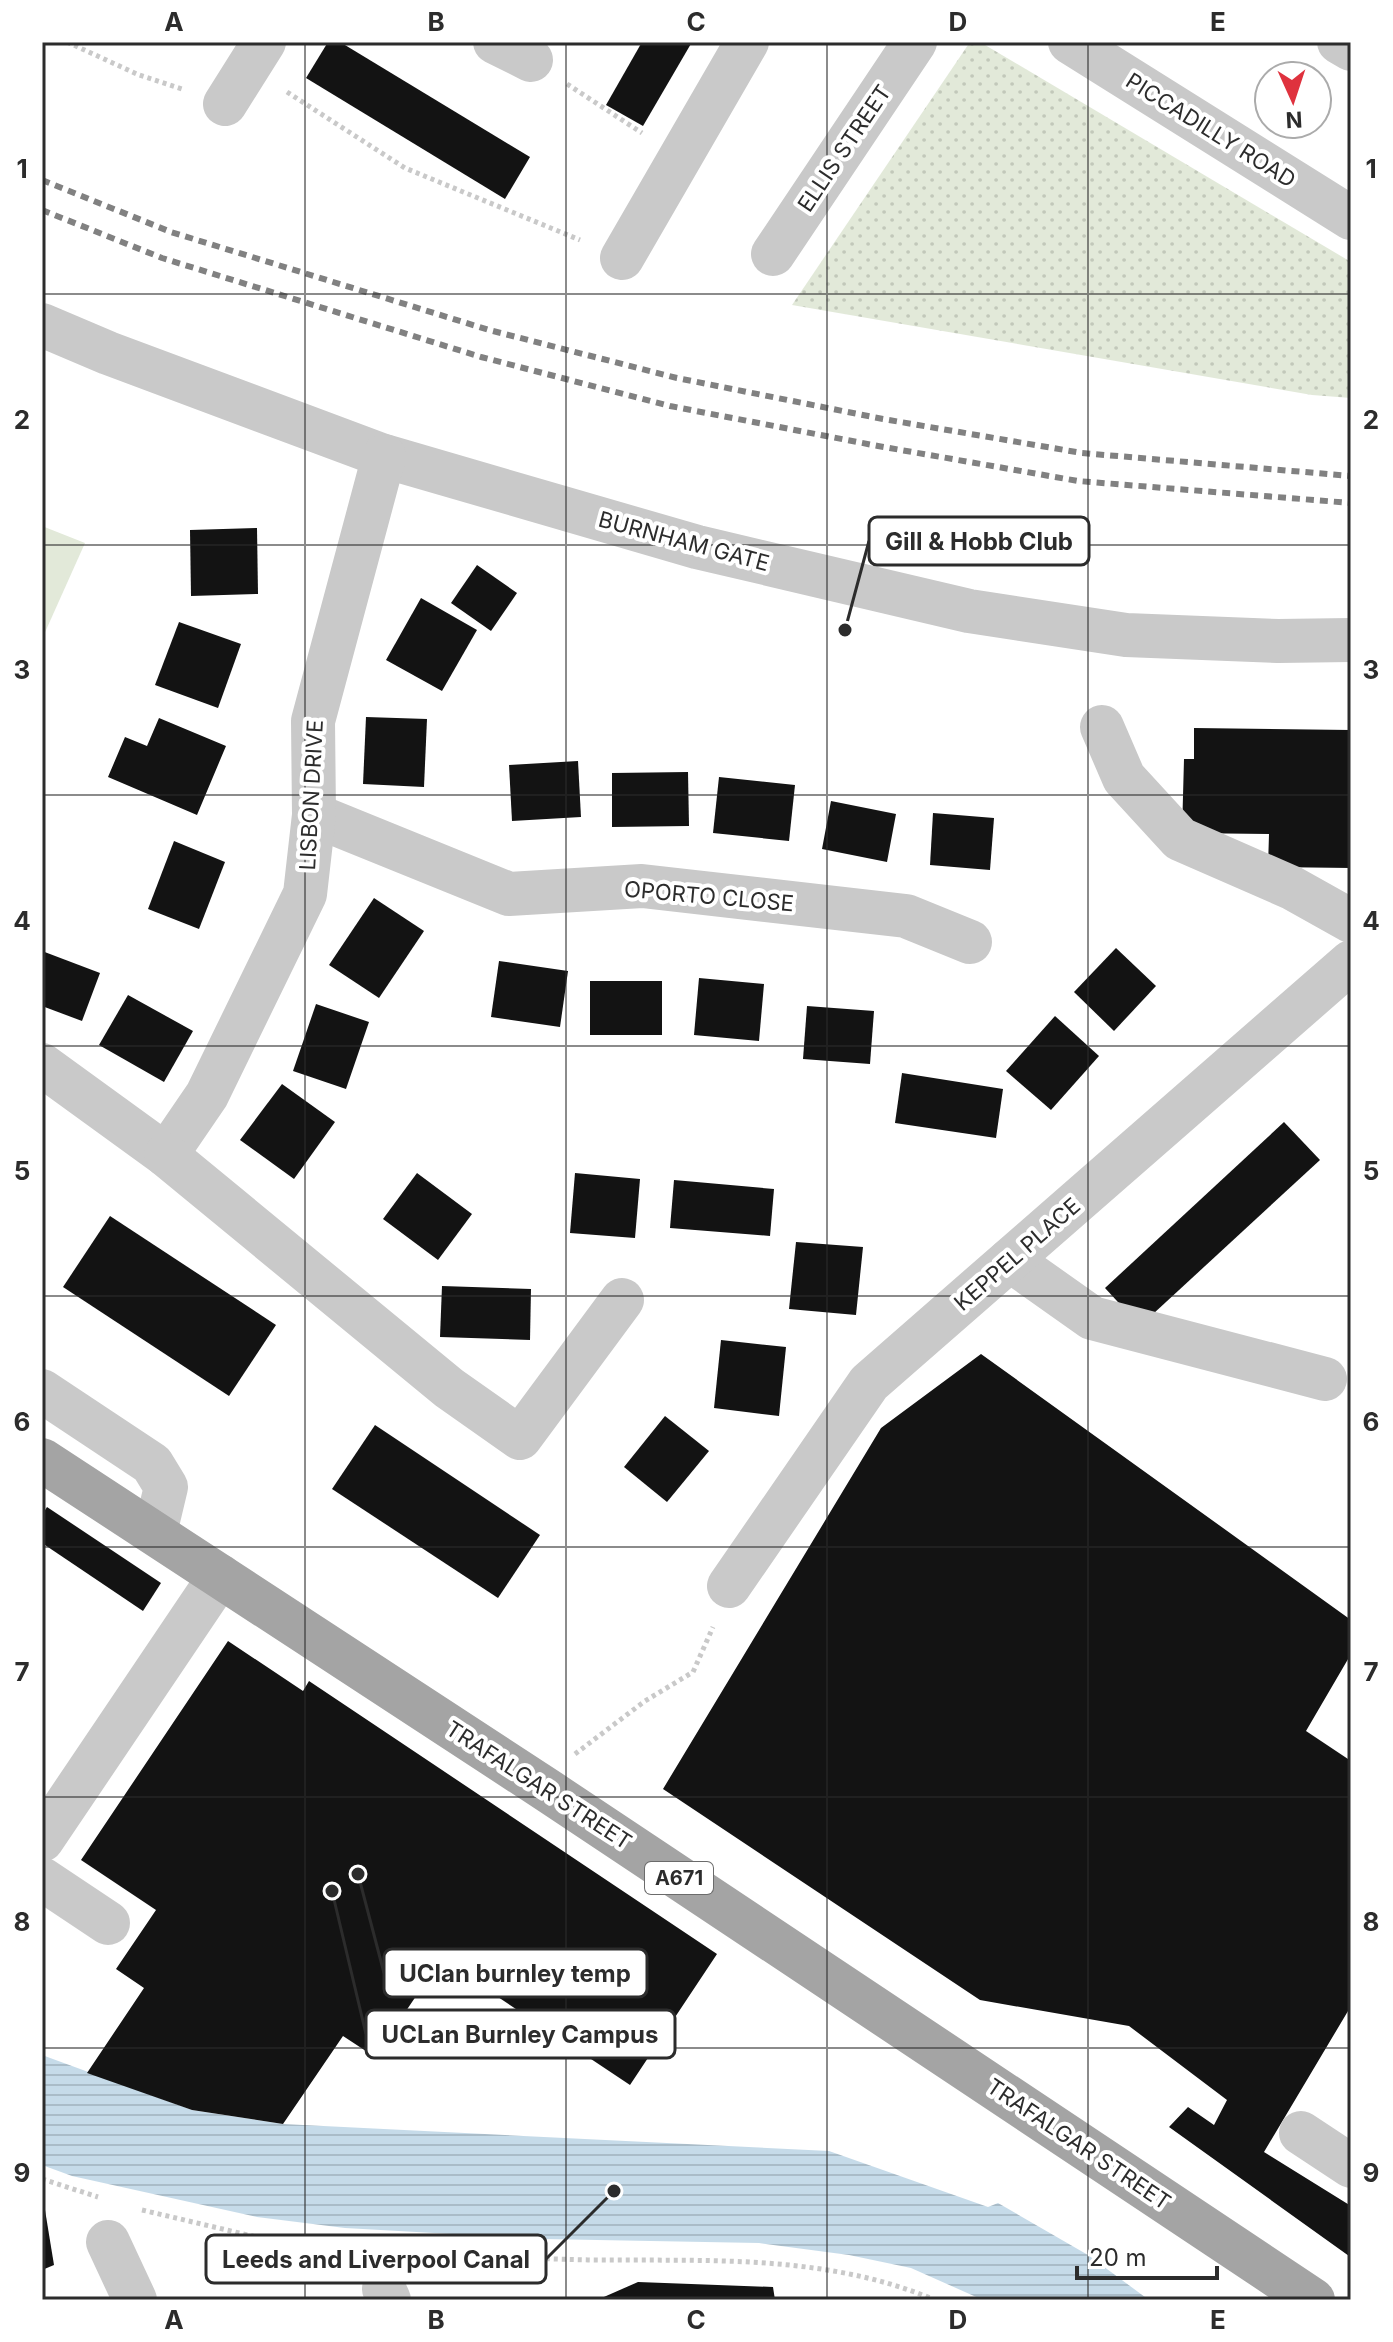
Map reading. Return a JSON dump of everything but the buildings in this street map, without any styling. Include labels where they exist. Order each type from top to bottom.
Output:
[{"type":"main road","name":"TRAFALGAR STREET","points":[[42,1460],[562,1800],[1313,2300]]},
{"type":"street","points":[[622,258],[747,42]]},
{"type":"street","name":"ELLIS STREET","points":[[773,254],[915,42]]},
{"type":"street","name":"PICCADILLY ROAD","points":[[1070,42],[1351,218]]},
{"type":"street","points":[[1339,42],[1351,49]]},
{"type":"street","points":[[225,104],[256,54]]},
{"type":"street","name":"BURNHAM GATE","points":[[42,325],[108,353],[384,456],[697,547],[969,611],[1126,635],[1278,641],[1351,640]]},
{"type":"street","name":"LISBON DRIVE","points":[[166,1155],[207,1095],[305,894],[314,815],[313,721],[384,456]]},
{"type":"street","points":[[1102,727],[1124,778],[1180,839],[1292,888],[1351,921]]},
{"type":"street","name":"OPORTO CLOSE","points":[[314,815],[509,894],[642,886],[906,916],[970,942]]},
{"type":"street","name":"KEPPEL PLACE","points":[[729,1586],[869,1383],[1351,962]]},
{"type":"street","points":[[42,1065],[166,1155],[449,1388],[520,1438],[622,1300]]},
{"type":"street","points":[[1010,1260],[1092,1318],[1325,1379]]},
{"type":"street","points":[[42,1391],[152,1464],[166,1487],[155,1533]]},
{"type":"street","points":[[42,1840],[220,1576]]},
{"type":"street","points":[[42,1879],[108,1923]]},
{"type":"street","points":[[1301,2133],[1351,2166]]},
{"type":"street","points":[[108,2242],[135,2300]]},
{"type":"path","points":[[67,42],[139,75],[225,104]]},
{"type":"path","points":[[513,51],[680,158]]},
{"type":"path","points":[[256,54],[405,168],[622,258]]},
{"type":"path","points":[[576,1752],[645,1701],[693,1672]]},
{"type":"path","points":[[42,2179],[104,2199]]},
{"type":"path","points":[[135,2207],[286,2244],[361,2248]]},
{"type":"path","points":[[406,2251],[546,2260],[755,2261],[826,2268],[878,2279],[935,2300]]},
{"type":"green space","points":[[970,42],[980,42],[1351,262],[1351,398],[1312,395],[792,305]]},
{"type":"green space","points":[[42,526],[85,543],[42,639]]},
{"type":"water","points":[[42,2055],[192,2110],[283,2124],[829,2151],[988,2207],[998,2203],[1088,2255],[1149,2300],[983,2300],[911,2268],[849,2255],[759,2243],[543,2239],[345,2228],[257,2217],[72,2176],[42,2165]]},
{"type":"railway","points":[[42,180],[171,232],[489,330],[677,378],[883,419],[1082,453],[1351,476]]},
{"type":"railway","points":[[42,210],[162,258],[481,357],[670,406],[1078,481],[1351,503]]},
{"type":"place","name":"Gill & Hobb Club","points":[[845,630]]},
{"type":"place","name":"UClan burnley temp","points":[[358,1874]]},
{"type":"place","name":"UCLan Burnley Campus","points":[[332,1891]]},
{"type":"place","name":"Leeds and Liverpool Canal","points":[[614,2191]]}]
